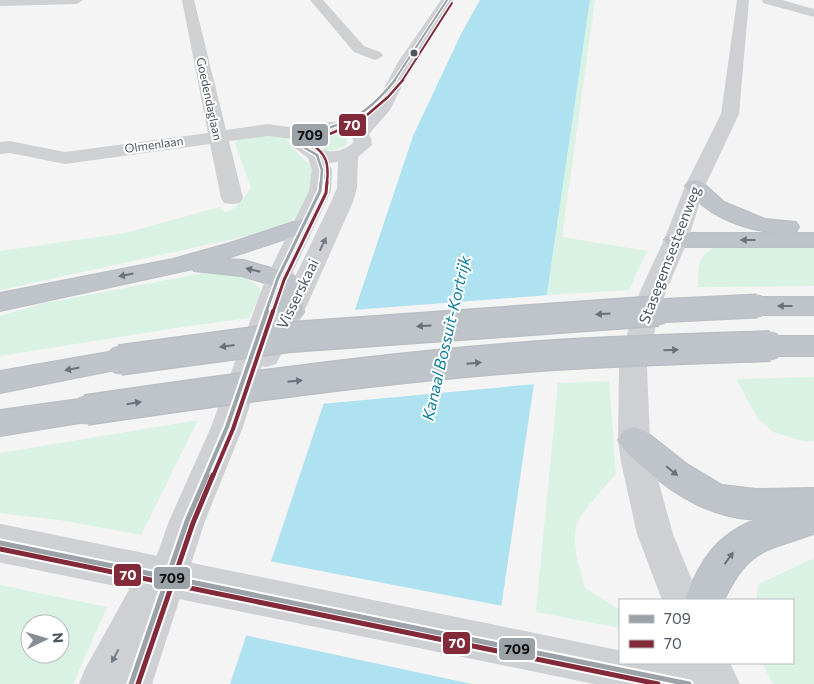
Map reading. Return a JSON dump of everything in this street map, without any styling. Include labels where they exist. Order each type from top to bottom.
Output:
[{"type":"highway","points":[[695,186],[716,207],[760,225],[814,229]]},
{"type":"highway","points":[[0,302],[174,266],[252,244],[302,226]]},
{"type":"highway","points":[[676,240],[814,240]]},
{"type":"highway","points":[[174,266],[233,266],[255,270],[278,278],[287,283],[291,312]]},
{"type":"highway","points":[[0,382],[120,360],[328,334],[590,315],[757,306],[814,306]]},
{"type":"highway","points":[[0,423],[207,392],[416,367],[604,352],[814,346]]},
{"type":"highway","points":[[634,440],[690,485],[723,500],[743,503],[814,502]]},
{"type":"highway","points":[[705,599],[716,577],[738,547],[754,538],[814,518]]},
{"type":"street","points":[[2,5],[77,0]]},
{"type":"street","name":"Goedendaglaan","points":[[188,0],[232,198]]},
{"type":"street","points":[[316,0],[359,49],[374,55]]},
{"type":"street","points":[[401,72],[358,116],[330,128],[313,145],[334,157],[354,144],[363,128],[381,110],[401,72],[447,0]]},
{"type":"street","name":"Stasegemsesteenweg","points":[[681,599],[655,534],[642,486],[634,440],[633,367],[646,311],[661,271],[676,240],[695,186],[730,114],[743,0]]},
{"type":"street","points":[[768,0],[814,13]]},
{"type":"street","points":[[330,128],[347,128],[354,144]]},
{"type":"street","name":"Olmenlaan","points":[[0,148],[10,147],[65,158],[279,130],[313,145]]},
{"type":"street","name":"Visserskaai","points":[[227,427],[291,312],[342,202],[347,188],[346,161],[354,144]]},
{"type":"street","name":"Visserskaai","points":[[131,684],[187,521],[227,427],[278,278],[302,226],[318,197],[322,170],[313,145]]},
{"type":"street","points":[[100,684],[187,521]]},
{"type":"street","points":[[0,543],[689,684]]},
{"type":"street","points":[[708,664],[718,684]]},
{"type":"green space","points":[[590,0],[595,0],[562,237],[647,251],[629,290],[547,295]]},
{"type":"green space","points":[[330,134],[342,135],[347,140],[347,144],[334,150],[320,149],[314,142],[320,136]]},
{"type":"green space","points":[[262,135],[286,138],[299,155],[316,170],[307,200],[299,214],[287,224],[261,233],[0,290],[0,251],[125,233],[220,207],[225,213],[230,211],[240,202],[251,187],[235,144],[237,139]]},
{"type":"green space","points":[[814,243],[814,286],[698,287],[699,264],[704,256],[714,248]]},
{"type":"green space","points":[[208,272],[223,272],[245,277],[257,286],[262,292],[249,318],[0,356],[0,316],[41,304]]},
{"type":"green space","points":[[814,377],[814,441],[806,442],[773,432],[758,419],[736,379]]},
{"type":"green space","points":[[609,381],[616,474],[593,500],[578,521],[575,542],[585,588],[619,609],[619,628],[536,612],[558,383]]},
{"type":"green space","points":[[198,420],[141,535],[66,521],[0,513],[0,453]]},
{"type":"green space","points":[[814,558],[814,684],[773,684],[763,664],[794,664],[794,599],[756,599],[759,584]]},
{"type":"green space","points":[[0,585],[107,607],[73,684],[0,684]]},
{"type":"water","name":"Kanaal Bossuit-Kortrijk","points":[[480,0],[590,0],[490,684],[230,684],[413,136],[461,34]]},
{"type":"pier","points":[[549,295],[536,384],[321,404],[353,310]]},
{"type":"pier","points":[[269,561],[503,606],[492,684],[472,684],[244,635]]},
{"type":"transit line","name":"709","points":[[131,684],[187,521],[227,427],[278,278],[320,191],[322,170],[320,163],[317,155],[305,148],[304,139],[317,131],[351,120],[372,105],[408,63],[447,0]]},
{"type":"transit line","name":"70","points":[[138,684],[193,523],[233,429],[284,280],[326,193],[328,170],[326,161],[322,151],[311,144],[311,142],[322,135],[348,127],[375,110],[401,83],[452,3]]},
{"type":"transit line","name":"709","points":[[0,543],[689,684]]},
{"type":"transit line","name":"70","points":[[0,549],[658,684]]}]
